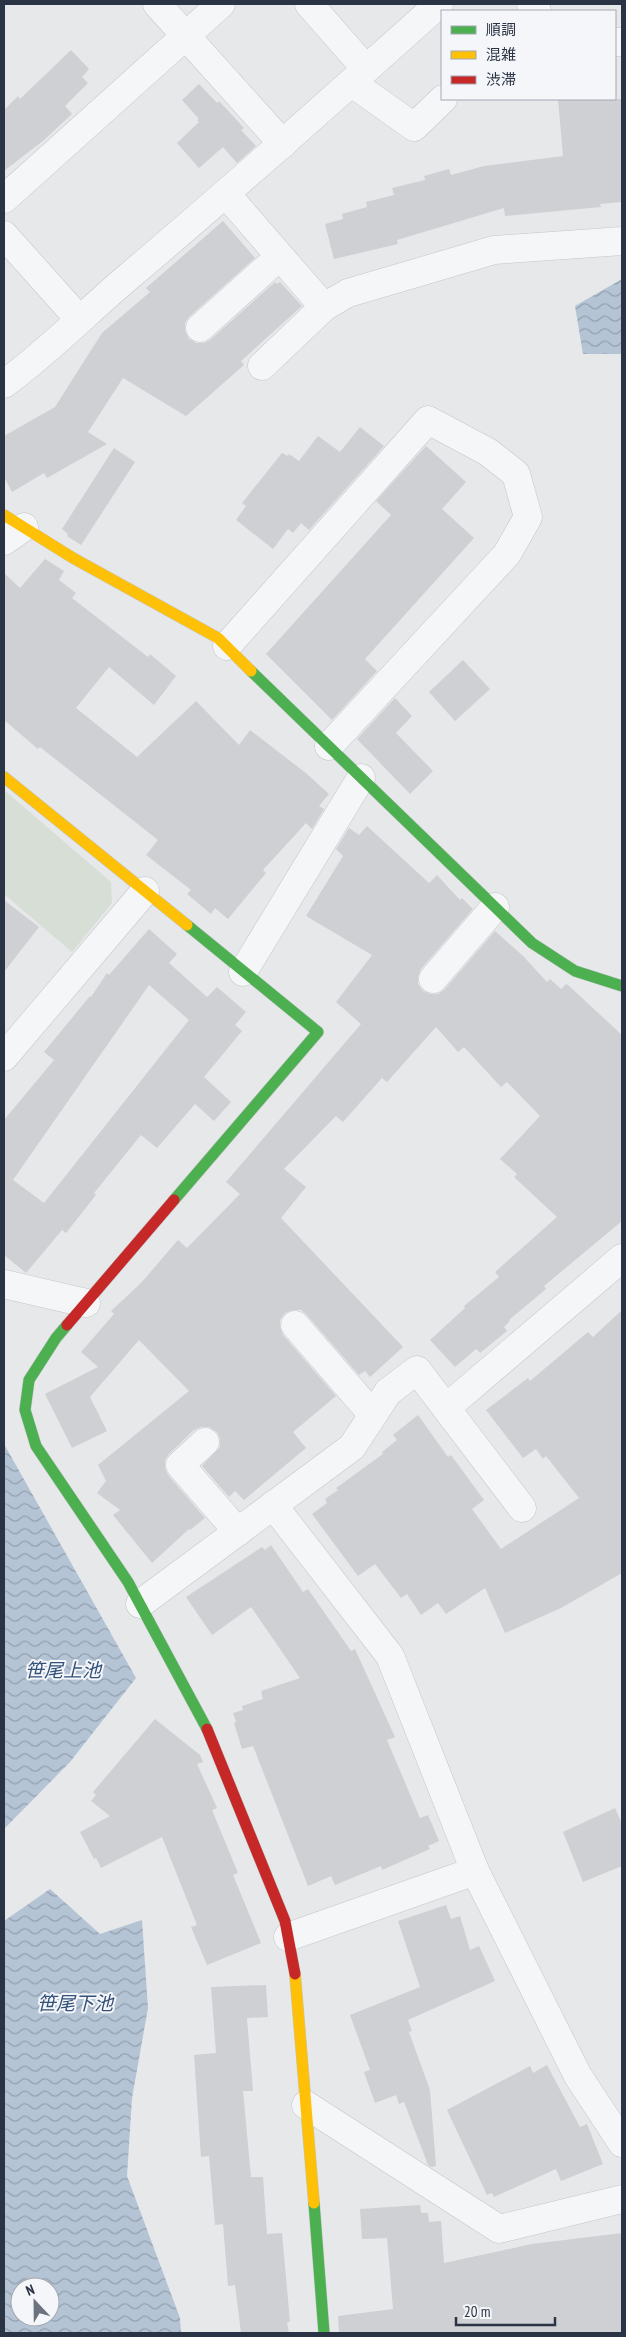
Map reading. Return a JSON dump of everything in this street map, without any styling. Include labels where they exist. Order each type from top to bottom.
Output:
[{"type":"street","points":[[157,4],[283,144]]},
{"type":"street","points":[[4,199],[221,4]]},
{"type":"street","points":[[309,4],[359,76],[414,127],[442,100]]},
{"type":"street","points":[[4,384],[34,362],[79,319],[226,194],[439,4]]},
{"type":"street","points":[[226,194],[324,307]]},
{"type":"street","points":[[4,235],[79,319]]},
{"type":"street","points":[[262,366],[324,307],[348,292],[494,250],[622,241]]},
{"type":"street","points":[[200,328],[279,257]]},
{"type":"street","points":[[227,646],[428,420],[488,452],[516,474],[528,516],[507,554],[329,746]]},
{"type":"street","points":[[10,528],[73,558],[218,638],[532,943],[575,971],[622,986]]},
{"type":"street","points":[[4,777],[318,1032],[56,1338],[29,1380],[24,1410],[36,1446],[128,1582],[204,1722],[285,1921],[296,1980],[324,2333]]},
{"type":"street","points":[[243,972],[362,778]]},
{"type":"street","points":[[4,1057],[145,891]]},
{"type":"street","points":[[433,979],[495,907]]},
{"type":"street","points":[[446,1408],[622,1258]]},
{"type":"street","points":[[4,1284],[86,1303]]},
{"type":"street","points":[[294,1325],[373,1415]]},
{"type":"street","points":[[140,1604],[352,1447],[388,1392],[418,1370],[522,1508]]},
{"type":"street","points":[[205,1442],[180,1465],[238,1532]]},
{"type":"street","points":[[273,1506],[390,1656],[475,1871],[578,2076],[622,2143]]},
{"type":"street","points":[[288,1937],[475,1871]]},
{"type":"street","points":[[306,2105],[499,2228],[622,2199]]},
{"type":"shaded area","points":[[4,790],[111,882],[112,903],[72,952],[4,894]]},
{"type":"water","points":[[622,279],[622,354],[583,354],[575,306]]},
{"type":"water","name":"笹尾上池","points":[[4,1444],[136,1678],[70,1762],[4,1829]]},
{"type":"water","name":"笹尾下池","points":[[50,1889],[100,1934],[142,1920],[148,2008],[132,2098],[127,2176],[180,2318],[181,2333],[4,2333],[4,1921]]},
{"type":"building","points":[[71,50],[89,69],[82,77],[88,83],[65,106],[72,114],[44,140],[4,171],[4,110],[18,96],[20,99]]},
{"type":"building","points":[[199,84],[217,103],[219,101],[244,128],[241,130],[256,146],[237,163],[223,147],[199,168],[177,143],[199,122],[197,120],[199,119],[182,100]]},
{"type":"building","points":[[622,99],[622,202],[600,204],[601,207],[505,216],[504,208],[397,240],[398,244],[334,259],[325,224],[343,219],[342,214],[367,207],[366,202],[394,195],[392,188],[425,180],[424,176],[449,169],[451,175],[484,166],[563,156],[558,100]]},
{"type":"building","points":[[223,221],[255,258],[189,317],[185,323],[185,331],[189,339],[196,343],[204,343],[210,340],[275,282],[277,284],[280,282],[302,306],[241,361],[244,365],[186,416],[123,378],[88,432],[107,444],[47,478],[44,473],[12,492],[4,477],[4,436],[55,407],[102,333],[150,292],[146,288]]},
{"type":"building","points":[[360,427],[384,446],[309,530],[301,523],[293,533],[288,529],[273,549],[236,520],[246,506],[242,503],[282,453],[288,456],[289,454],[299,461],[318,436],[340,452]]},
{"type":"building","points":[[426,446],[466,482],[442,509],[474,538],[365,659],[377,671],[332,720],[266,654],[391,515],[376,501]]},
{"type":"building","points":[[114,448],[135,462],[81,545],[67,536],[68,534],[62,529]]},
{"type":"building","points":[[45,559],[64,571],[59,580],[76,593],[72,598],[148,657],[150,654],[176,676],[154,705],[109,667],[76,708],[137,757],[196,701],[239,745],[250,730],[307,774],[329,794],[319,806],[324,809],[312,829],[306,823],[263,870],[266,873],[228,919],[215,908],[211,914],[187,894],[191,890],[146,855],[158,840],[40,747],[38,749],[4,720],[4,573],[20,588]]},
{"type":"building","points":[[463,660],[490,689],[455,721],[429,692]]},
{"type":"building","points":[[395,698],[412,716],[396,733],[433,771],[410,794],[357,739]]},
{"type":"building","points":[[367,826],[429,883],[437,875],[460,900],[462,898],[473,909],[421,969],[418,976],[418,984],[423,991],[430,994],[438,994],[444,990],[495,931],[523,956],[547,982],[550,979],[561,989],[566,984],[568,985],[622,1035],[622,1221],[544,1286],[546,1289],[509,1320],[504,1327],[507,1331],[480,1353],[476,1349],[455,1367],[430,1340],[465,1308],[464,1306],[499,1277],[495,1272],[557,1217],[514,1177],[517,1174],[500,1159],[540,1116],[507,1082],[501,1087],[464,1047],[458,1052],[436,1027],[387,1082],[382,1078],[343,1122],[336,1116],[284,1169],[306,1187],[281,1218],[403,1347],[370,1377],[365,1371],[359,1375],[306,1314],[301,1310],[285,1313],[280,1320],[283,1335],[336,1396],[293,1432],[306,1448],[244,1500],[235,1491],[229,1497],[202,1466],[220,1447],[220,1439],[217,1432],[209,1427],[201,1427],[194,1430],[169,1454],[165,1460],[165,1468],[168,1475],[205,1518],[189,1529],[152,1563],[113,1515],[120,1510],[97,1493],[106,1481],[98,1465],[189,1391],[139,1340],[90,1397],[107,1431],[72,1448],[45,1394],[98,1367],[81,1352],[114,1314],[111,1311],[141,1283],[178,1240],[187,1248],[240,1194],[226,1182],[361,1024],[336,1002],[372,955],[306,916],[343,856],[336,849],[349,828],[359,835]]},
{"type":"building","points":[[4,900],[39,927],[4,972]]},
{"type":"building","points":[[149,929],[177,954],[169,963],[207,997],[217,987],[246,1012],[235,1025],[242,1031],[204,1077],[231,1102],[214,1121],[195,1104],[157,1148],[141,1135],[94,1193],[96,1195],[66,1233],[62,1230],[26,1273],[4,1255],[4,1120],[54,1060],[44,1052],[91,997],[107,973],[109,975]],"holes":[[[149,985],[189,1020],[44,1203],[13,1180]]]},
{"type":"building","points":[[622,1310],[622,1573],[561,1608],[505,1633],[485,1588],[446,1614],[438,1603],[421,1615],[407,1594],[401,1598],[375,1564],[358,1576],[312,1514],[327,1503],[325,1499],[338,1490],[336,1488],[383,1454],[382,1452],[397,1440],[393,1435],[418,1415],[448,1457],[451,1455],[484,1500],[472,1509],[501,1549],[579,1498],[546,1456],[543,1459],[536,1449],[523,1458],[486,1410],[528,1378],[530,1381],[588,1332],[593,1337]]},
{"type":"building","points":[[271,1545],[303,1592],[308,1589],[351,1651],[355,1649],[395,1737],[387,1740],[420,1818],[428,1815],[439,1841],[428,1846],[430,1849],[382,1870],[381,1866],[335,1885],[331,1876],[308,1886],[253,1746],[242,1749],[234,1723],[236,1722],[233,1713],[243,1710],[242,1706],[263,1699],[261,1691],[300,1678],[251,1607],[212,1635],[186,1597],[262,1547],[265,1550]]},
{"type":"building","points":[[155,1719],[200,1755],[203,1762],[197,1764],[217,1808],[212,1810],[238,1873],[233,1875],[261,1943],[207,1965],[191,1927],[197,1925],[162,1837],[101,1868],[96,1858],[94,1859],[80,1832],[110,1816],[91,1801],[96,1795],[93,1792]]},
{"type":"building","points":[[615,1808],[622,1824],[622,1866],[583,1882],[563,1832]]},
{"type":"building","points":[[446,1905],[451,1919],[460,1916],[470,1950],[479,1946],[495,1981],[408,2020],[412,2031],[409,2032],[430,2090],[436,2166],[431,2167],[428,2165],[404,2102],[399,2104],[396,2095],[375,2103],[364,2072],[370,2070],[350,2015],[420,1987],[398,1921]]},
{"type":"building","points":[[266,1985],[268,2017],[247,2018],[253,2091],[243,2091],[251,2177],[263,2177],[267,2234],[282,2233],[290,2322],[287,2322],[289,2333],[241,2333],[235,2285],[228,2286],[223,2224],[215,2225],[209,2156],[201,2157],[194,2055],[216,2053],[211,1987]]},
{"type":"building","points":[[547,2065],[580,2127],[587,2124],[603,2164],[561,2181],[556,2169],[494,2197],[492,2193],[487,2195],[447,2110],[530,2066],[533,2073]]},
{"type":"building","points":[[420,2205],[421,2213],[428,2213],[429,2222],[441,2221],[444,2263],[532,2244],[622,2233],[622,2333],[339,2333],[338,2316],[393,2309],[387,2238],[362,2239],[360,2209]]},
{"type":"traffic: fast","points":[[251,671],[532,943],[575,971],[622,986]]},
{"type":"traffic: fast","points":[[174,1200],[318,1032],[187,925]]},
{"type":"traffic: fast","points":[[67,1325],[56,1338],[29,1380],[25,1410],[36,1446],[128,1582],[207,1729]]},
{"type":"traffic: fast","points":[[314,2203],[324,2333]]},
{"type":"traffic: slow","points":[[4,515],[73,558],[218,638],[251,671]]},
{"type":"traffic: slow","points":[[4,777],[187,925]]},
{"type":"traffic: slow","points":[[295,1974],[314,2203]]},
{"type":"traffic: jam","points":[[67,1325],[174,1200]]},
{"type":"traffic: jam","points":[[207,1729],[285,1921],[295,1974]]}]
